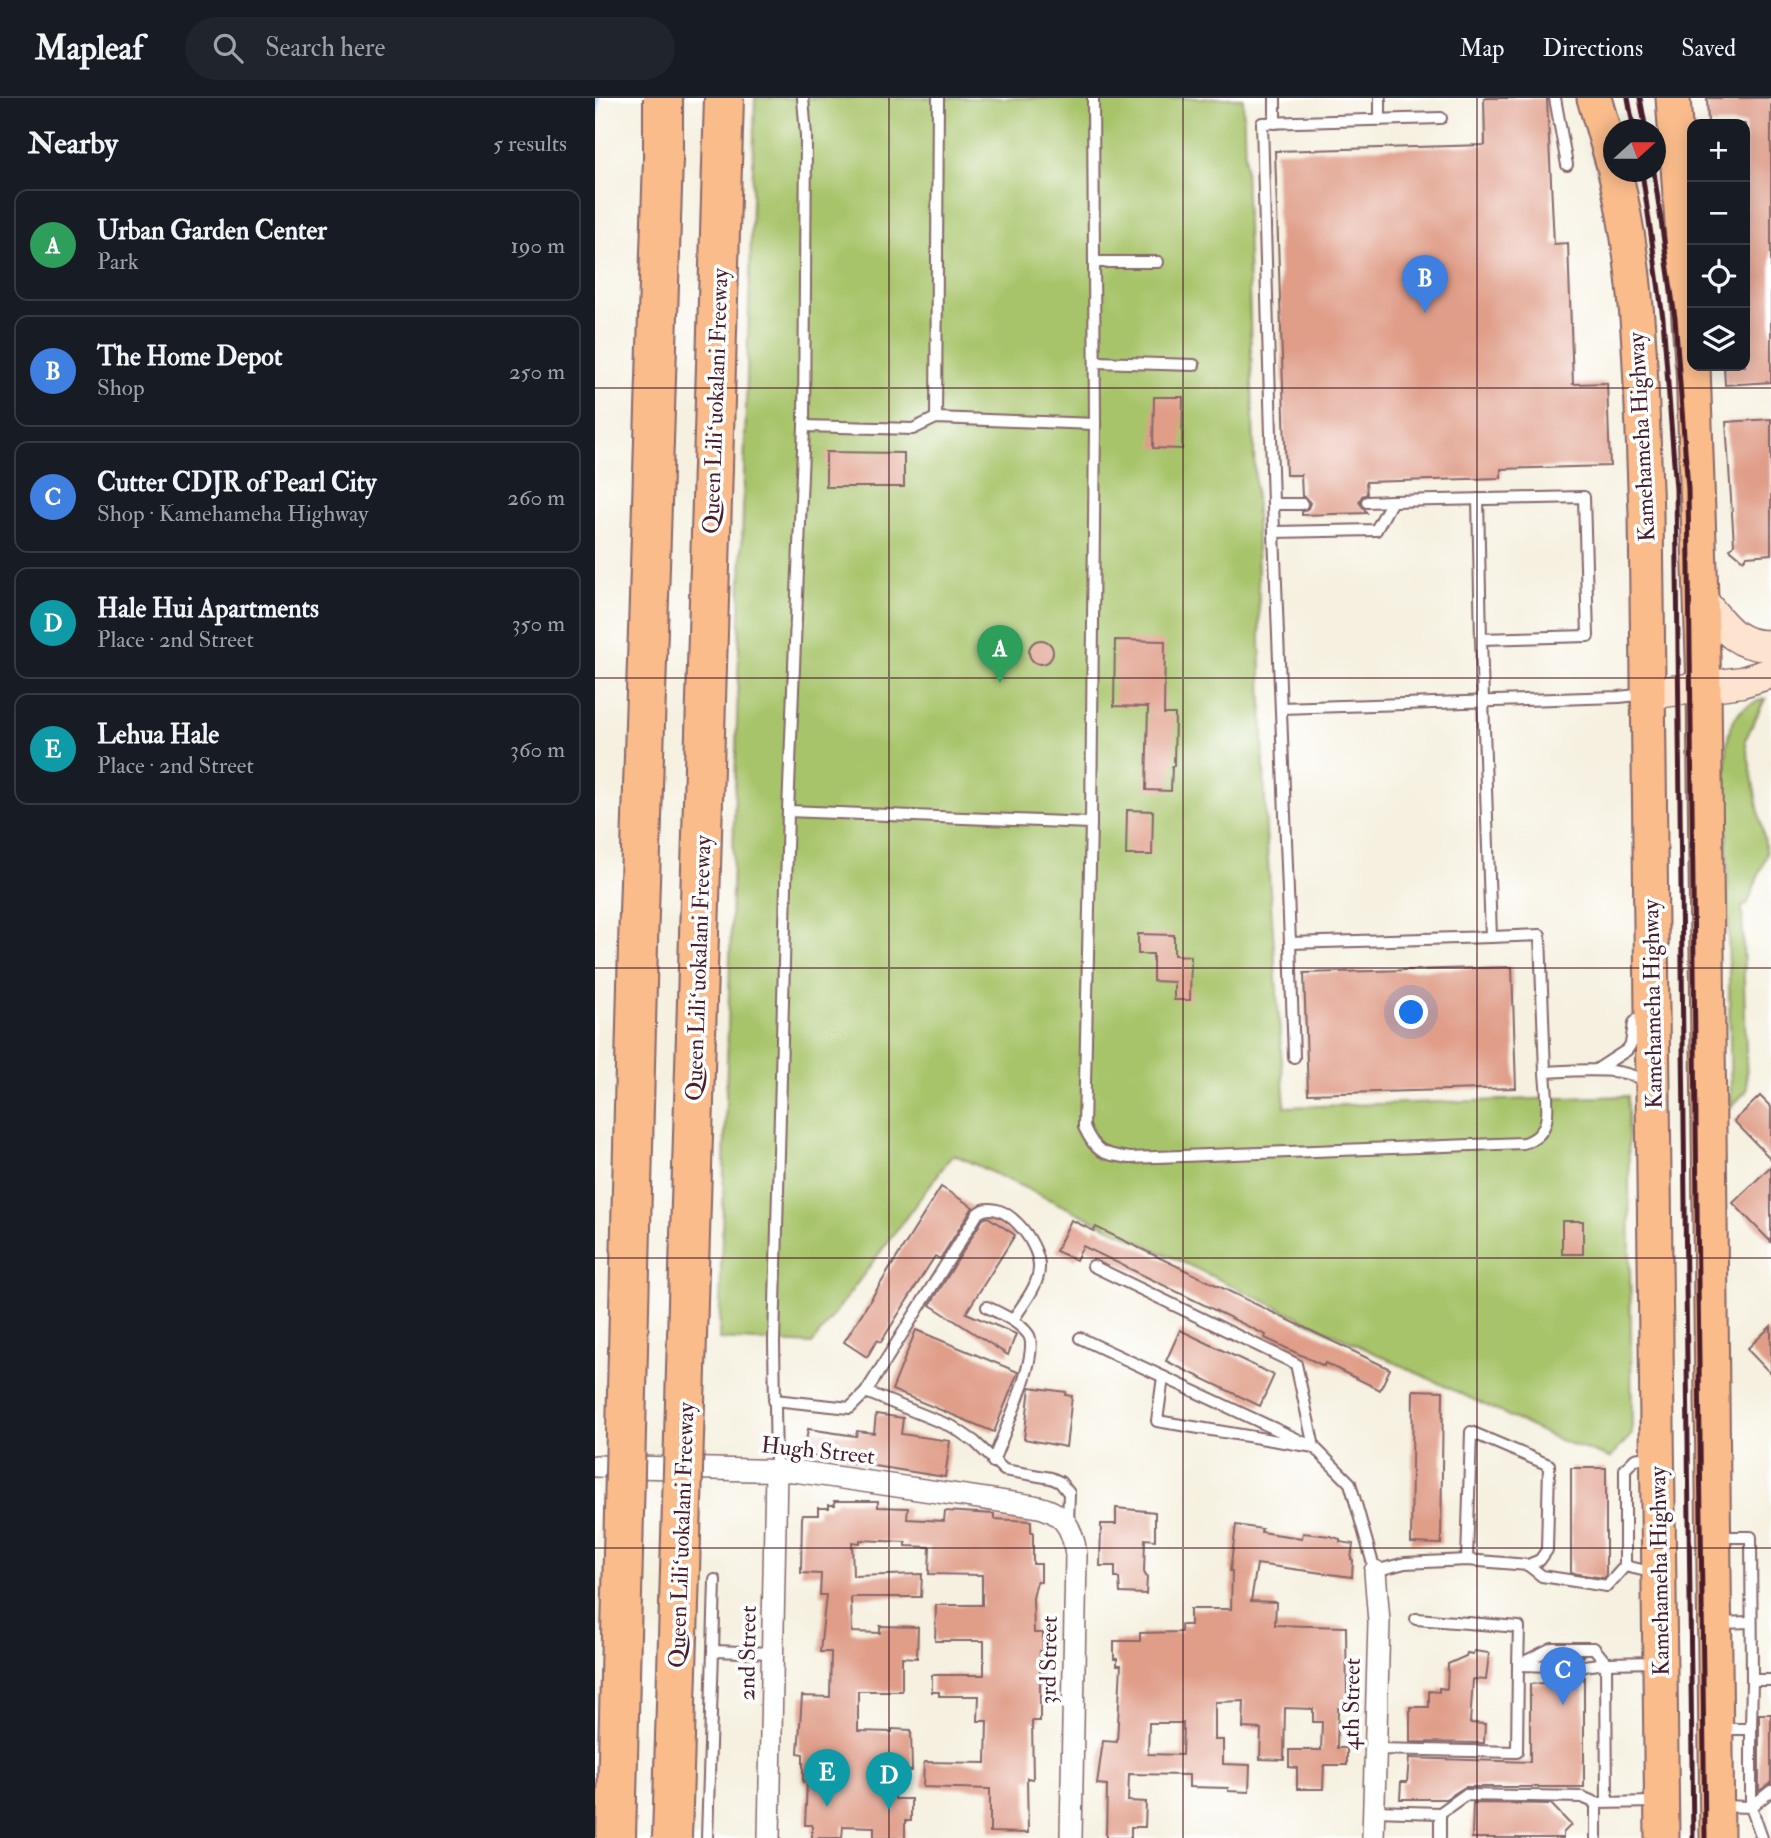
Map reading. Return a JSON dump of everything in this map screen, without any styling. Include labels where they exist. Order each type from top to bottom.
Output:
[{"type":"highway","points":[[616,1838],[638,931],[663,98]]},
{"type":"highway","name":"Queen Liliʻuokalani Freeway","points":[[672,1838],[724,98]]},
{"type":"main road","points":[[1594,98],[1603,129]]},
{"type":"main road","points":[[1673,98],[1686,206],[1690,308]]},
{"type":"main road","name":"Kamehameha Highway","points":[[1618,182],[1630,252],[1640,368],[1646,513],[1662,1838]]},
{"type":"main road","points":[[1692,371],[1704,687],[1717,1822]]},
{"type":"main road","points":[[1702,600],[1724,627],[1743,642],[1756,646],[1771,645]]},
{"type":"main road","points":[[1649,694],[1742,681],[1771,673]]},
{"type":"street","name":"Hugh Street","points":[[595,1466],[776,1470],[1034,1506],[1055,1513],[1067,1524]]},
{"type":"street","name":"2nd Street","points":[[769,1838],[776,1470]]},
{"type":"street","name":"3rd Street","points":[[1067,1524],[1076,1555],[1071,1838]]},
{"type":"street","name":"4th Street","points":[[1373,1838],[1379,1622],[1375,1572]]},
{"type":"lane","points":[[776,1470],[774,1400],[789,811],[804,426],[806,136],[803,98]]},
{"type":"lane","points":[[936,418],[938,98]]},
{"type":"lane","points":[[1093,98],[1095,424],[1091,822],[1084,1127],[1093,1147],[1106,1154],[1130,1158],[1523,1143],[1533,1141],[1543,1132],[1547,1119],[1540,935],[1290,943]]},
{"type":"lane","points":[[1275,98],[1275,123]]},
{"type":"lane","points":[[1380,98],[1380,120]]},
{"type":"lane","points":[[1555,98],[1567,165]]},
{"type":"lane","points":[[1294,1057],[1262,123],[1441,118]]},
{"type":"lane","points":[[1095,262],[1158,262]]},
{"type":"lane","points":[[1095,362],[1194,365]]},
{"type":"lane","points":[[804,426],[913,429],[936,418],[1095,424]]},
{"type":"lane","points":[[1367,502],[1584,497],[1588,636],[1481,639]]},
{"type":"lane","points":[[1478,499],[1491,937]]},
{"type":"lane","points":[[1274,532],[1376,530],[1391,501]]},
{"type":"lane","points":[[1273,505],[1302,504]]},
{"type":"lane","points":[[1281,708],[1649,694]]},
{"type":"lane","points":[[789,811],[1091,822]]},
{"type":"lane","points":[[1595,1070],[1627,1050],[1631,1044],[1634,1023],[1652,1003]]},
{"type":"lane","points":[[1545,1072],[1595,1070],[1630,1074],[1643,1081],[1654,1100]]},
{"type":"lane","points":[[774,1400],[850,1408],[866,1392],[983,1209],[997,1210],[1020,1224],[1037,1253],[1037,1280],[1013,1320]]},
{"type":"lane","points":[[1093,1266],[1296,1364],[1314,1447]]},
{"type":"lane","points":[[987,1307],[1013,1320],[1029,1335],[1032,1348],[1030,1366],[993,1462]]},
{"type":"lane","points":[[1080,1338],[1314,1447],[1350,1483],[1375,1572],[1405,1563],[1467,1560],[1528,1565],[1540,1560],[1547,1550],[1549,1465],[1471,1432],[1467,1560]]},
{"type":"lane","points":[[1163,1377],[1157,1421],[1314,1447]]},
{"type":"lane","points":[[866,1392],[953,1427],[975,1442],[1004,1470],[1060,1482],[1069,1493],[1067,1524]]},
{"type":"lane","points":[[1528,1565],[1542,1576],[1607,1586],[1625,1566],[1625,1469],[1635,1460],[1658,1455]]},
{"type":"lane","points":[[1714,1537],[1751,1537],[1751,1807],[1762,1838]]},
{"type":"lane","points":[[1625,1566],[1660,1574]]},
{"type":"lane","points":[[707,1838],[715,1580]]},
{"type":"lane","points":[[1376,1749],[1517,1752],[1519,1627],[1416,1619]]},
{"type":"lane","points":[[1714,1623],[1751,1622]]},
{"type":"lane","points":[[1518,1665],[1552,1648],[1594,1648],[1605,1663],[1601,1802],[1595,1838]]},
{"type":"lane","points":[[713,1651],[774,1653]]},
{"type":"lane","points":[[1584,1666],[1660,1662]]},
{"type":"lane","points":[[1518,1665],[1556,1666]]},
{"type":"lane","points":[[1752,1680],[1771,1680]]},
{"type":"lane","points":[[1716,1729],[1751,1729]]},
{"type":"lane","points":[[1717,1822],[1751,1807],[1771,1791]]},
{"type":"lane","points":[[1374,1811],[1440,1813],[1465,1795],[1582,1797],[1601,1802],[1662,1802]]},
{"type":"lane","points":[[1440,1813],[1440,1838]]},
{"type":"green space","points":[[755,98],[1243,98],[1266,832],[1285,1107],[1628,1096],[1632,1434],[1610,1458],[1559,1440],[953,1154],[812,1344],[719,1339]]},
{"type":"green space","points":[[1765,699],[1745,740],[1767,854],[1747,905],[1742,907],[1747,1090],[1731,1107],[1726,777],[1728,740],[1734,719],[1741,711]]},
{"type":"building","points":[[1484,98],[1547,98],[1554,244],[1568,243],[1573,384],[1607,383],[1610,466],[1501,469],[1501,478],[1366,482],[1367,494],[1362,496],[1359,502],[1367,513],[1302,515],[1310,503],[1302,496],[1301,475],[1286,475],[1275,151],[1485,145]]},
{"type":"building","points":[[1707,98],[1771,98],[1771,382],[1725,385],[1724,371],[1750,371],[1750,119],[1708,119]]},
{"type":"building","points":[[1154,397],[1183,397],[1182,449],[1153,448]]},
{"type":"building","points":[[1771,419],[1771,554],[1747,556],[1743,560],[1730,549],[1734,544],[1726,422]]},
{"type":"building","points":[[826,452],[904,453],[904,487],[826,487]]},
{"type":"building","points":[[1041,640],[1050,643],[1053,652],[1050,661],[1041,664],[1032,661],[1029,652],[1032,643]]},
{"type":"building","points":[[1115,640],[1165,641],[1164,714],[1175,714],[1171,791],[1146,790],[1148,707],[1114,706]]},
{"type":"building","points":[[1127,810],[1153,811],[1152,855],[1126,855]]},
{"type":"building","points":[[1138,934],[1174,935],[1174,955],[1191,956],[1190,1000],[1174,1000],[1174,982],[1153,981],[1153,954],[1138,954]]},
{"type":"building","points":[[1512,967],[1516,1088],[1308,1094],[1304,973]]},
{"type":"building","points":[[1760,1096],[1771,1107],[1771,1159],[1734,1121]]},
{"type":"building","points":[[1771,1166],[1771,1242],[1733,1203]]},
{"type":"building","points":[[941,1187],[973,1207],[940,1259],[935,1256],[881,1342],[877,1340],[867,1357],[844,1342]]},
{"type":"building","points":[[988,1217],[1015,1235],[966,1313],[1016,1334],[1008,1355],[930,1305],[983,1219]]},
{"type":"building","points":[[1071,1220],[1094,1231],[1096,1227],[1390,1369],[1380,1390],[1265,1338],[1266,1335],[1083,1246],[1076,1260],[1056,1251]]},
{"type":"building","points":[[1562,1221],[1583,1221],[1583,1254],[1562,1254]]},
{"type":"building","points":[[1771,1326],[1771,1374],[1747,1349]]},
{"type":"building","points":[[916,1330],[1018,1372],[994,1432],[892,1390]]},
{"type":"building","points":[[1180,1330],[1274,1375],[1260,1406],[1166,1361]]},
{"type":"building","points":[[1030,1387],[1066,1392],[1065,1395],[1072,1396],[1066,1447],[1024,1439]]},
{"type":"building","points":[[1413,1390],[1443,1391],[1441,1544],[1411,1543]]},
{"type":"building","points":[[876,1414],[903,1418],[901,1434],[950,1441],[945,1477],[804,1455],[808,1429],[856,1436],[857,1431],[874,1433]]},
{"type":"building","points":[[1571,1468],[1606,1468],[1604,1578],[1571,1573]]},
{"type":"building","points":[[834,1501],[878,1501],[878,1507],[908,1508],[907,1519],[944,1521],[945,1511],[994,1514],[994,1519],[1031,1521],[1033,1564],[1041,1564],[1041,1582],[1037,1581],[1033,1598],[1034,1633],[1043,1633],[1043,1651],[1040,1651],[1040,1721],[1032,1721],[1033,1779],[1027,1778],[1028,1833],[990,1832],[990,1789],[923,1787],[924,1762],[986,1763],[987,1721],[978,1721],[979,1696],[939,1696],[939,1692],[932,1692],[932,1675],[984,1675],[984,1641],[935,1641],[936,1605],[982,1605],[982,1575],[929,1574],[930,1547],[906,1546],[906,1542],[860,1540],[860,1543],[852,1542],[853,1576],[922,1574],[921,1597],[851,1597],[852,1632],[880,1633],[880,1626],[918,1627],[917,1658],[902,1657],[902,1691],[858,1691],[858,1731],[911,1730],[912,1771],[895,1770],[895,1799],[911,1799],[911,1821],[905,1821],[905,1838],[874,1838],[874,1827],[843,1826],[842,1838],[812,1838],[812,1825],[805,1825],[807,1783],[803,1782],[803,1754],[798,1753],[802,1696],[830,1697],[831,1652],[820,1652],[826,1595],[820,1595],[821,1574],[801,1573],[802,1517],[818,1515],[818,1508],[829,1508],[829,1505],[835,1505]]},
{"type":"building","points":[[1116,1508],[1155,1512],[1155,1540],[1145,1539],[1146,1594],[1120,1593],[1119,1578],[1115,1578],[1115,1566],[1100,1566],[1101,1524],[1116,1524]]},
{"type":"building","points":[[1236,1525],[1302,1538],[1303,1533],[1330,1536],[1340,1539],[1340,1542],[1353,1544],[1352,1577],[1257,1564],[1251,1601],[1276,1602],[1275,1625],[1346,1627],[1347,1708],[1338,1708],[1337,1748],[1347,1748],[1347,1765],[1324,1765],[1323,1789],[1297,1789],[1297,1768],[1289,1767],[1289,1750],[1321,1750],[1322,1722],[1313,1722],[1313,1709],[1285,1708],[1284,1760],[1260,1759],[1261,1729],[1243,1728],[1244,1701],[1215,1702],[1215,1740],[1223,1740],[1223,1764],[1250,1765],[1249,1792],[1228,1791],[1228,1788],[1189,1787],[1189,1775],[1129,1774],[1128,1801],[1146,1802],[1145,1827],[1131,1827],[1131,1838],[1106,1838],[1107,1785],[1097,1784],[1103,1741],[1117,1742],[1121,1665],[1117,1665],[1117,1659],[1114,1659],[1114,1641],[1140,1641],[1140,1633],[1181,1632],[1181,1625],[1190,1625],[1190,1609],[1231,1609],[1230,1571]],"holes":[[[1149,1723],[1183,1723],[1182,1755],[1148,1754]]]},
{"type":"building","points":[[1474,1651],[1489,1653],[1486,1680],[1473,1679],[1470,1723],[1485,1724],[1484,1743],[1410,1742],[1410,1707],[1429,1707],[1429,1691],[1447,1689],[1448,1664],[1467,1653],[1473,1654]]},
{"type":"building","points":[[1556,1656],[1584,1656],[1576,1666],[1578,1671],[1584,1674],[1584,1787],[1465,1787],[1446,1799],[1400,1799],[1401,1782],[1407,1782],[1409,1758],[1530,1762],[1530,1684],[1557,1679],[1557,1674],[1564,1666]]},
{"type":"building","points":[[1759,1714],[1771,1714],[1771,1783],[1759,1791]]},
{"type":"building","points":[[1473,1803],[1551,1804],[1571,1825],[1563,1833],[1563,1838],[1472,1838]]},
{"type":"waterway","points":[[595,128],[597,98]]},
{"type":"railway","points":[[1628,98],[1632,119]]},
{"type":"railway","points":[[1640,98],[1644,119]]},
{"type":"railway","points":[[1643,182],[1663,318],[1676,489],[1693,1838]]},
{"type":"railway","points":[[1655,182],[1675,318],[1688,489],[1705,1838]]},
{"type":"place","name":"The Home Depot","points":[[1425,313]]},
{"type":"place","name":"Urban Garden Center","points":[[1000,683]]},
{"type":"place","name":"Cutter CDJR of Pearl City","points":[[1563,1705]]},
{"type":"place","name":"Lehua Hale","points":[[827,1807]]},
{"type":"place","name":"Hale Hui Apartments","points":[[889,1810]]}]
